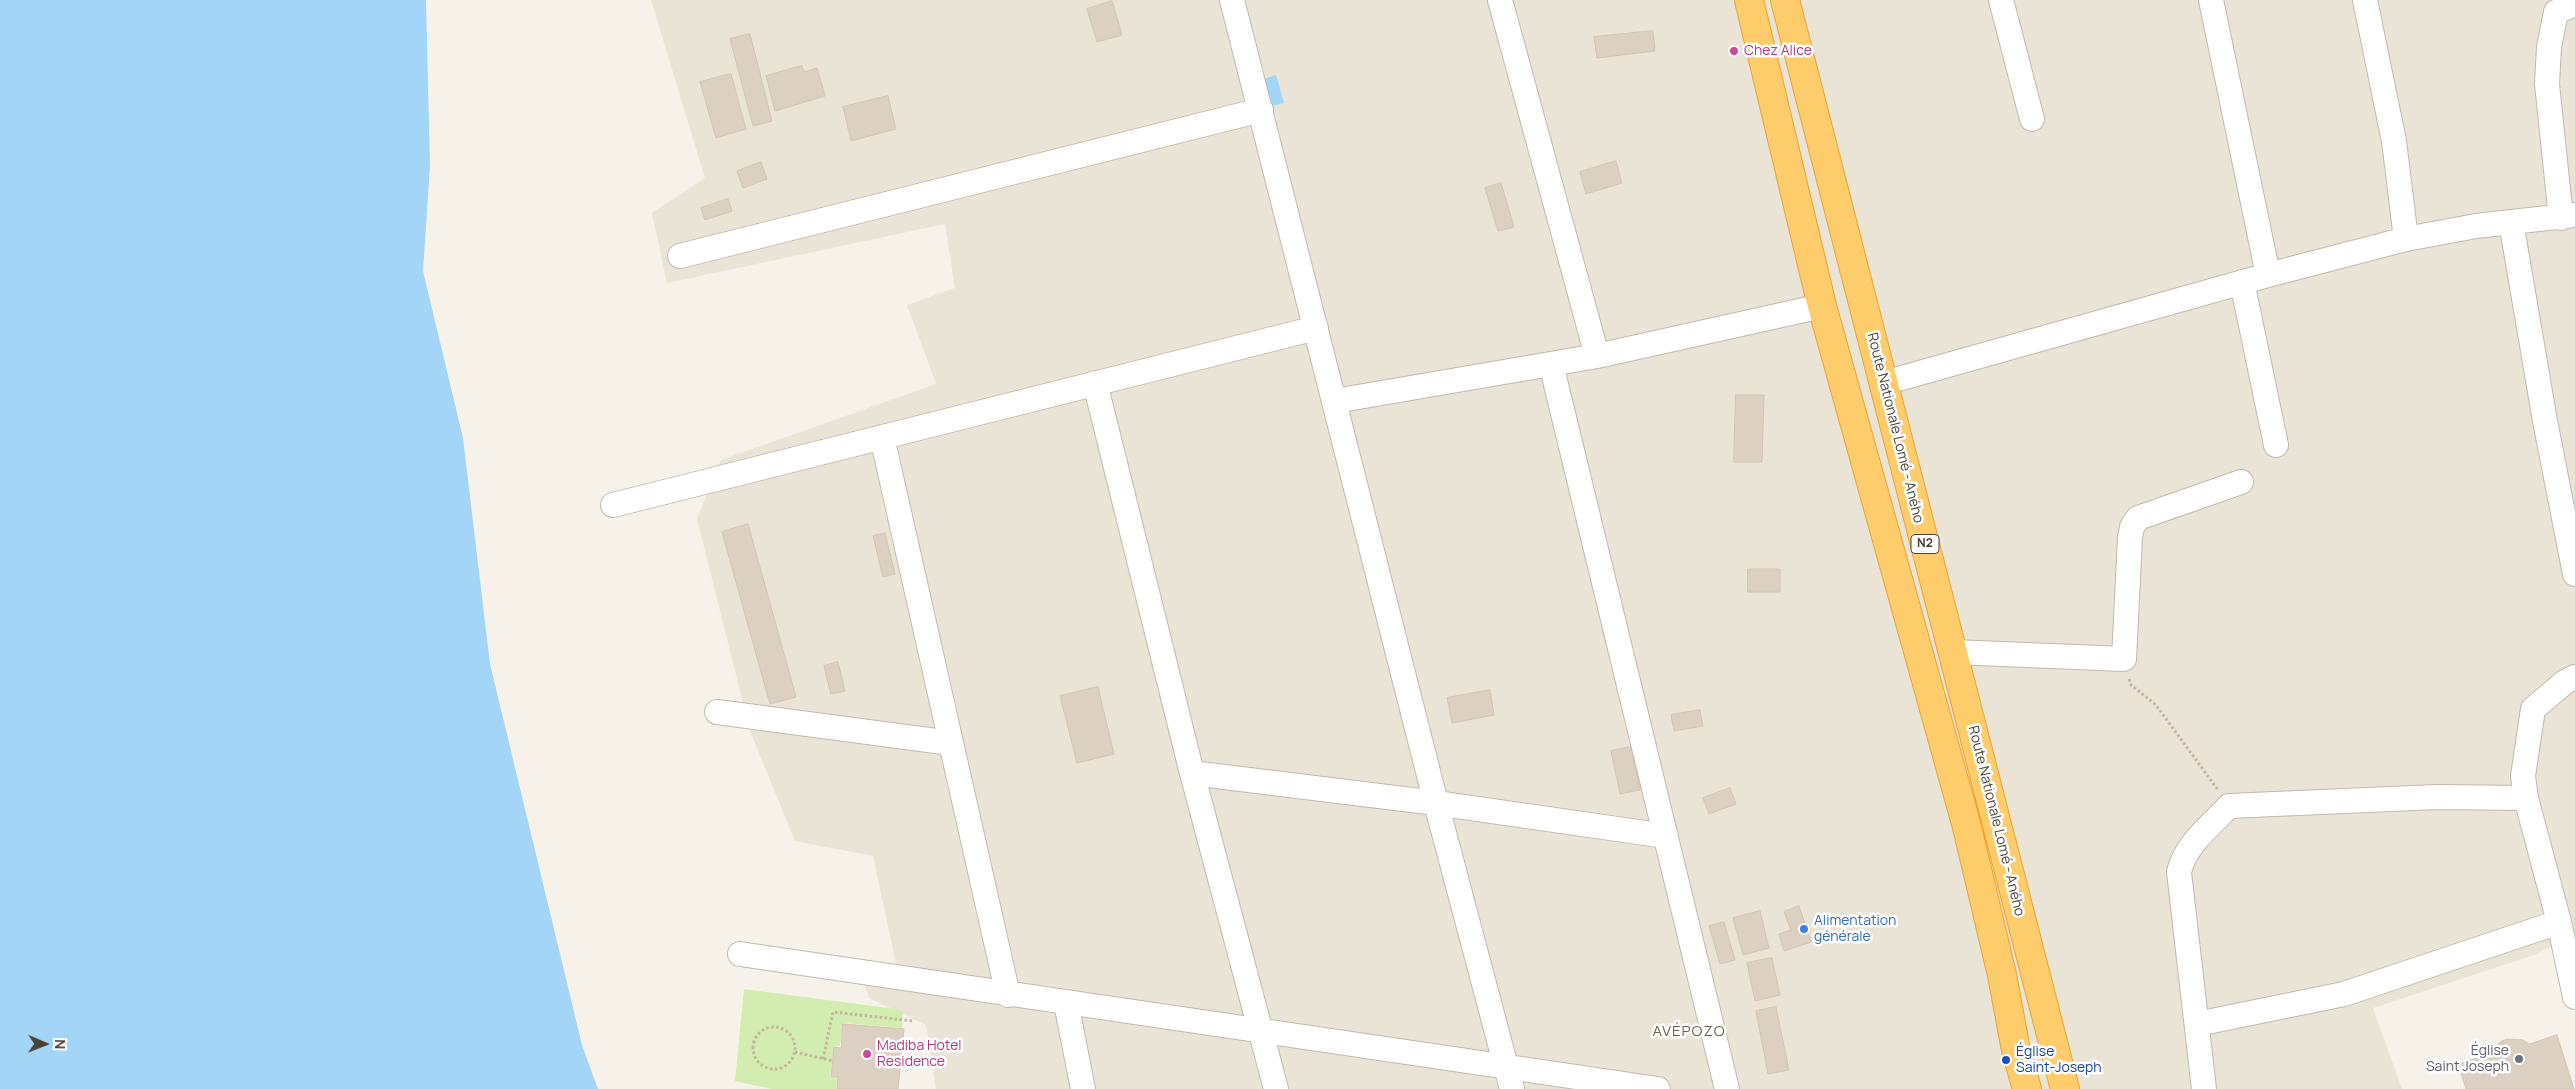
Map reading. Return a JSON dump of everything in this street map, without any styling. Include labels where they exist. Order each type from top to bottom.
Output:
[{"type":"highway","name":"N2","points":[[1749,0],[1822,306],[1966,828],[2027,1089]]},
{"type":"highway","name":"Route Nationale Lomé - Aného","points":[[1785,0],[2065,1089]]},
{"type":"street","points":[[1232,0],[1436,803],[1512,1089]]},
{"type":"street","points":[[1500,0],[1597,356]]},
{"type":"street","points":[[2001,0],[2032,119]]},
{"type":"street","points":[[2211,0],[2268,275]]},
{"type":"street","points":[[2365,0],[2394,141],[2406,239]]},
{"type":"street","points":[[1884,383],[2242,282],[2406,239],[2511,222],[2568,216],[2547,84],[2549,47],[2556,12],[2575,4]]},
{"type":"street","points":[[680,256],[1261,110]]},
{"type":"street","points":[[2511,222],[2545,422],[2575,574]]},
{"type":"street","points":[[2242,282],[2276,445]]},
{"type":"street","points":[[1335,401],[1597,356],[1822,306]]},
{"type":"street","points":[[613,505],[1316,328]]},
{"type":"street","points":[[1551,364],[1727,1089]]},
{"type":"street","points":[[1095,384],[1192,773],[1276,1089]]},
{"type":"street","points":[[882,437],[1008,995]]},
{"type":"street","points":[[1953,652],[2124,659],[2132,527],[2138,518],[2241,482]]},
{"type":"street","points":[[2575,677],[2565,682],[2533,709],[2523,776],[2526,798],[2559,922],[2575,997]]},
{"type":"street","points":[[717,712],[951,743]]},
{"type":"street","points":[[1192,773],[1436,803],[1666,836]]},
{"type":"street","points":[[2204,1089],[2179,872],[2188,850],[2229,806],[2437,797],[2526,798]]},
{"type":"street","points":[[2197,1024],[2344,994],[2559,922]]},
{"type":"street","points":[[740,954],[1008,995],[1658,1089]]},
{"type":"street","points":[[1066,1003],[1083,1089]]},
{"type":"path","points":[[2124,659],[2131,684],[2156,705],[2229,806]]},
{"type":"path","points":[[823,1059],[833,1012],[913,1021]]},
{"type":"path","points":[[778,1026],[784,1029],[793,1039],[795,1052],[787,1064],[774,1069],[766,1068],[755,1059],[753,1044],[755,1038],[764,1028],[778,1026]]},
{"type":"path","points":[[795,1052],[832,1061]]},
{"type":"shaded area","points":[[651,0],[2575,0],[2575,936],[2534,955],[2373,1008],[2402,1089],[936,1089],[926,1025],[869,998],[858,963],[897,968],[873,856],[795,841],[750,731],[697,519],[721,460],[936,384],[907,305],[955,288],[945,224],[667,283],[652,213],[705,178]]},
{"type":"green space","points":[[744,989],[903,1010],[902,1028],[843,1023],[840,1046],[834,1046],[830,1077],[838,1078],[836,1089],[772,1089],[735,1081]]},
{"type":"water","points":[[0,0],[426,0],[430,166],[423,271],[463,438],[490,664],[582,1045],[598,1089],[0,1089]]},
{"type":"water","points":[[1276,75],[1284,103],[1272,106],[1264,79]]},
{"type":"building","points":[[1112,1],[1122,35],[1097,42],[1087,9]]},
{"type":"building","points":[[1653,31],[1655,51],[1597,58],[1594,37]]},
{"type":"building","points":[[750,34],[772,121],[753,126],[730,39]]},
{"type":"building","points":[[802,66],[804,72],[817,68],[825,96],[775,111],[766,76]]},
{"type":"building","points":[[731,74],[746,129],[716,138],[700,82]]},
{"type":"building","points":[[888,96],[896,129],[851,141],[843,107]]},
{"type":"building","points":[[1616,161],[1622,183],[1586,194],[1580,172]]},
{"type":"building","points":[[761,162],[767,179],[743,188],[737,171]]},
{"type":"building","points":[[1501,183],[1514,227],[1498,231],[1485,188]]},
{"type":"building","points":[[728,199],[732,211],[705,220],[701,208]]},
{"type":"building","points":[[1736,395],[1764,395],[1762,462],[1734,462]]},
{"type":"building","points":[[748,524],[796,697],[770,704],[722,532]]},
{"type":"building","points":[[885,533],[895,574],[883,577],[873,536]]},
{"type":"building","points":[[1748,569],[1780,569],[1780,592],[1748,592]]},
{"type":"building","points":[[838,662],[845,691],[831,694],[824,666]]},
{"type":"building","points":[[1098,687],[1114,754],[1077,763],[1060,696]]},
{"type":"building","points":[[1490,690],[1494,715],[1452,723],[1447,698]]},
{"type":"building","points":[[1700,710],[1703,726],[1674,731],[1671,715]]},
{"type":"building","points":[[1631,747],[1640,790],[1620,794],[1611,751]]},
{"type":"building","points":[[1730,788],[1736,804],[1709,814],[1703,798]]},
{"type":"building","points":[[1799,906],[1811,942],[1784,951],[1779,934],[1791,930],[1784,912]]},
{"type":"building","points":[[1760,911],[1769,948],[1743,955],[1733,918]]},
{"type":"building","points":[[1724,922],[1735,960],[1720,964],[1709,926]]},
{"type":"building","points":[[1772,958],[1780,995],[1755,1001],[1747,963]]},
{"type":"building","points":[[1776,1007],[1789,1070],[1768,1074],[1756,1011]]},
{"type":"building","name":"Madiba Hotel Residence","points":[[843,1024],[904,1029],[898,1089],[837,1089],[838,1077],[831,1077],[834,1047],[841,1048]]},
{"type":"building","name":"Église Saint Joseph","points":[[2557,1035],[2574,1089],[2466,1089],[2458,1064],[2490,1054],[2500,1042],[2507,1039],[2523,1040],[2529,1044]]},
{"type":"place","name":"Chez Alice","points":[[1734,51]]},
{"type":"place","name":"Alimentation générale","points":[[1804,929]]},
{"type":"place","name":"Madiba Hotel Residence","points":[[867,1054]]},
{"type":"place","name":"Église Saint Joseph","points":[[2519,1059]]},
{"type":"place","name":"Église Saint-Joseph","points":[[2006,1060]]},
{"type":"district","name":"AVÉPOZO","points":[[1689,1032]]}]
